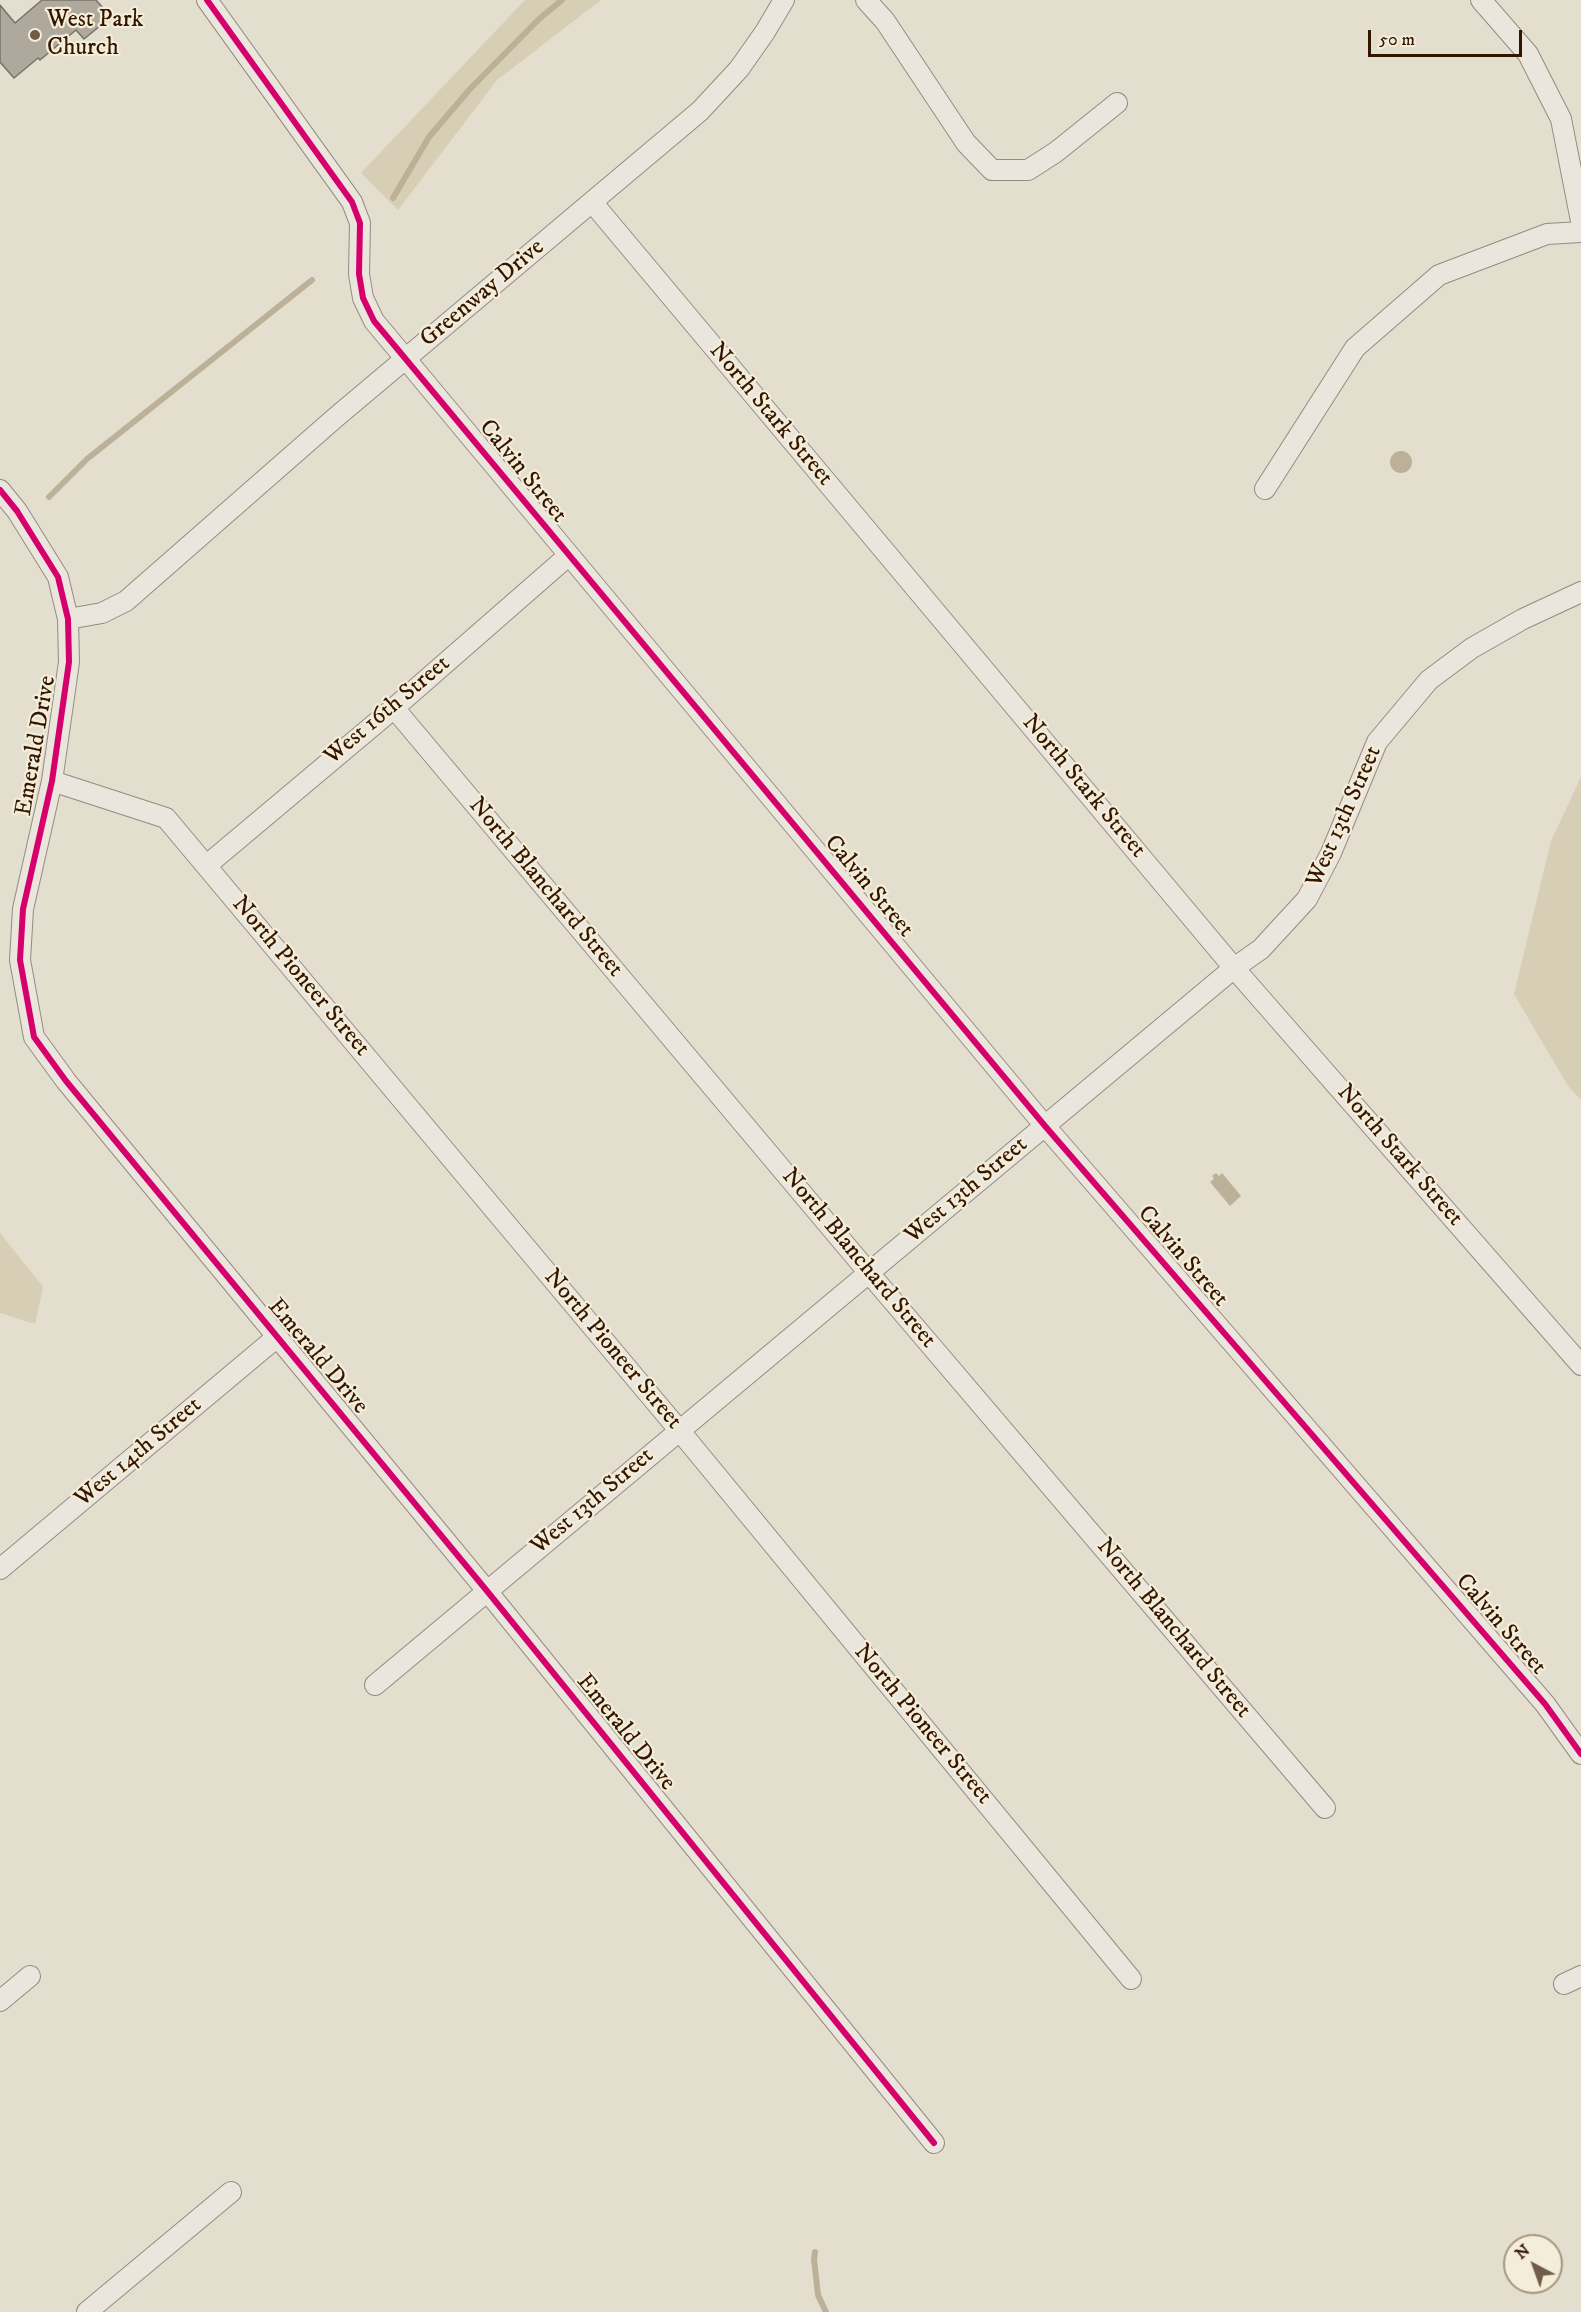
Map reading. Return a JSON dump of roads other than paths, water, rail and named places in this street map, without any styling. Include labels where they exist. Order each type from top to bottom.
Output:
[{"type":"street","name":"Calvin Street","points":[[207,0],[352,202],[360,223],[359,274],[363,298],[374,321],[1045,1126],[1545,1704],[1581,1754]]},
{"type":"street","name":"Greenway Drive","points":[[68,619],[102,613],[126,601],[335,418],[700,111],[739,69],[784,0]]},
{"type":"street","points":[[866,0],[885,21],[966,143],[992,170],[1028,170],[1056,152],[1117,103]]},
{"type":"street","points":[[1481,0],[1528,54],[1561,119],[1581,221]]},
{"type":"street","name":"North Stark Street","points":[[592,202],[1234,968],[1581,1365]]},
{"type":"street","points":[[1265,489],[1355,348],[1439,275],[1547,234],[1581,232]]},
{"type":"street","name":"Emerald Drive","points":[[0,490],[17,511],[58,577],[68,619],[69,662],[51,781],[23,909],[20,960],[34,1037],[66,1081],[487,1591],[934,2144]]},
{"type":"street","name":"West 16th Street","points":[[207,865],[568,556]]},
{"type":"street","name":"West 13th Street","points":[[375,1685],[1234,968],[1261,949],[1307,899],[1331,853],[1377,742],[1430,680],[1472,648],[1581,592]]},
{"type":"street","name":"North Blanchard Street","points":[[393,708],[869,1273],[1325,1808]]},
{"type":"street","name":"North Pioneer Street","points":[[51,781],[166,818],[679,1430],[1131,1979]]},
{"type":"street","name":"West 14th Street","points":[[0,1569],[277,1337]]},
{"type":"street","points":[[0,2001],[30,1976]]},
{"type":"street","points":[[87,2312],[231,2192]]},
{"type":"waterway","points":[[393,198],[429,137],[470,89],[539,19],[562,0]]},
{"type":"waterway","points":[[49,497],[87,459],[312,280]]},
{"type":"waterway","points":[[815,2252],[818,2295],[826,2312]]},
{"type":"place","name":"West Park Church","points":[[35,35]]}]
